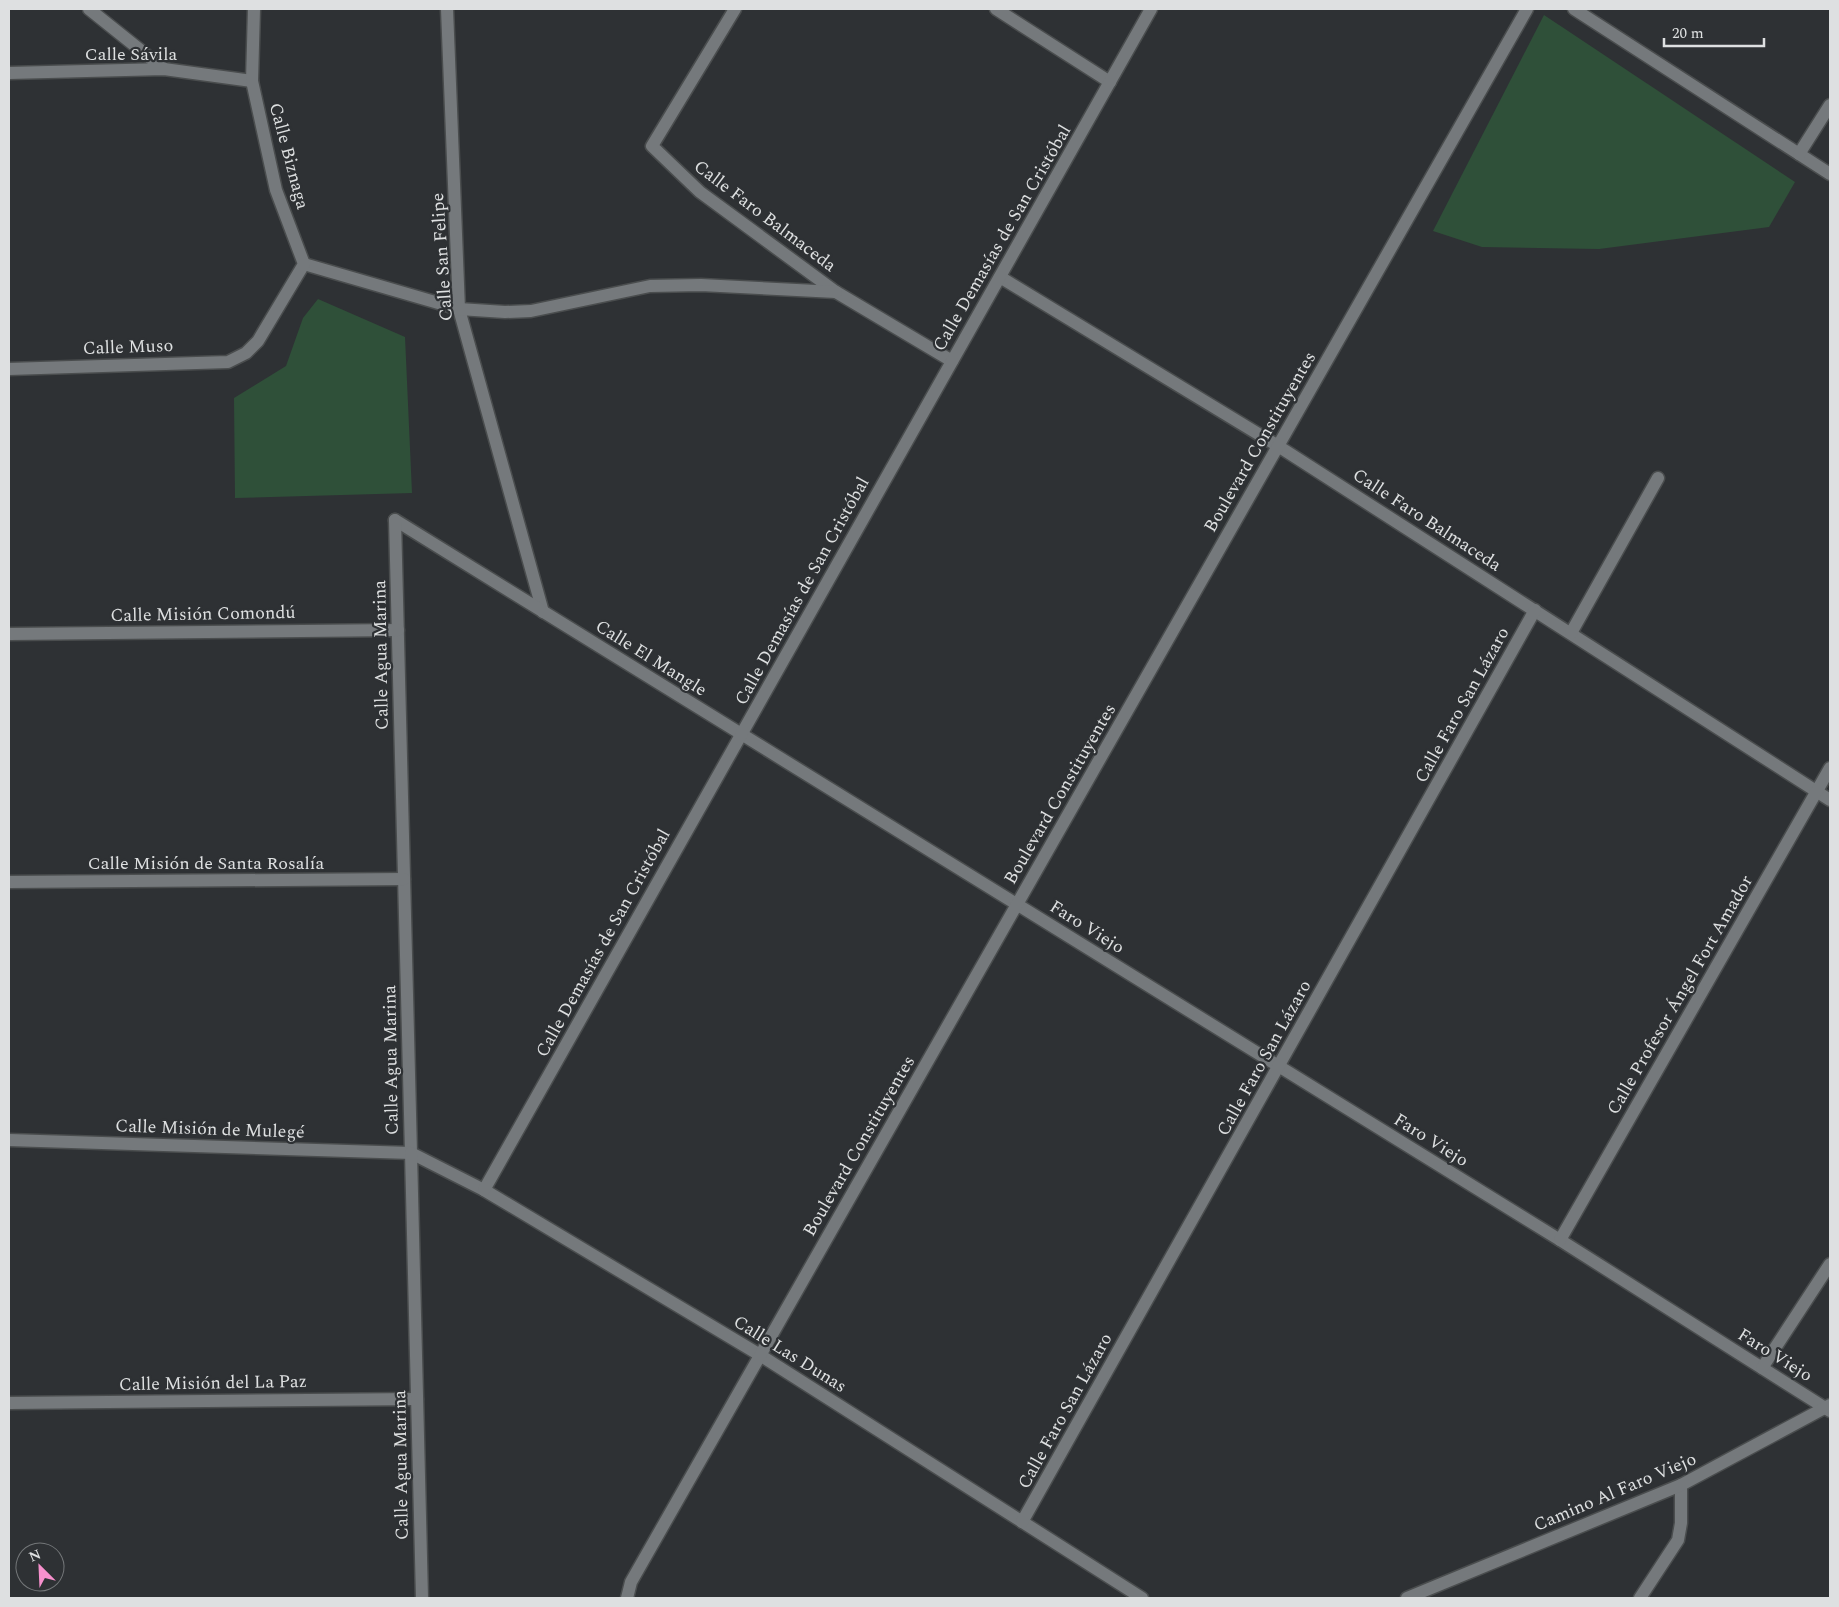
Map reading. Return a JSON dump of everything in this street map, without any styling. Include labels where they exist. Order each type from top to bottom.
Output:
[{"type":"street","points":[[89,9],[164,68]]},
{"type":"street","name":"Calle Biznaga","points":[[254,9],[252,81],[276,190],[304,264]]},
{"type":"street","name":"Calle San Felipe","points":[[447,9],[459,310],[543,612]]},
{"type":"street","name":"Calle Faro Balmaceda","points":[[736,9],[652,146],[700,192],[836,292],[952,361]]},
{"type":"street","points":[[996,9],[1110,82]]},
{"type":"street","name":"Calle Demasías de San Cristóbal","points":[[484,1190],[1151,9]]},
{"type":"street","name":"Boulevard Constituyentes","points":[[627,1598],[631,1582],[1527,9]]},
{"type":"street","points":[[1574,9],[1830,174]]},
{"type":"street","name":"Calle Sávila","points":[[9,73],[164,68],[252,81]]},
{"type":"street","points":[[1799,154],[1830,105]]},
{"type":"street","name":"Calle Faro Balmaceda","points":[[304,264],[459,310],[531,311],[650,286],[673,284],[836,292]]},
{"type":"street","name":"Calle Muso","points":[[9,369],[228,362],[246,353],[258,341],[304,264]]},
{"type":"street","name":"Calle Faro Balmaceda","points":[[1000,277],[1278,446],[1830,800]]},
{"type":"street","points":[[1571,633],[1658,478]]},
{"type":"street","name":"Calle El Mangle","points":[[395,520],[1017,905]]},
{"type":"street","name":"Calle Agua Marina","points":[[395,520],[422,1598]]},
{"type":"street","name":"Calle Faro San Lázaro","points":[[1022,1522],[1535,610]]},
{"type":"street","name":"Calle Misión Comondú","points":[[9,634],[398,630]]},
{"type":"street","name":"Calle Profesor Ángel Fort Amador","points":[[1560,1240],[1830,768]]},
{"type":"street","name":"Calle Misión de Santa Rosalía","points":[[9,882],[404,879]]},
{"type":"street","name":"Faro Viejo","points":[[1017,905],[1829,1408]]},
{"type":"street","name":"Calle Misión de Mulegé","points":[[9,1140],[410,1153]]},
{"type":"street","name":"Calle Las Dunas","points":[[410,1153],[484,1190],[760,1355],[1142,1598]]},
{"type":"street","points":[[1762,1368],[1830,1264]]},
{"type":"street","name":"Calle Misión del La Paz","points":[[9,1403],[417,1399]]},
{"type":"street","name":"Camino Al Faro Viejo","points":[[1407,1598],[1681,1486],[1829,1408]]},
{"type":"street","points":[[1640,1598],[1678,1540],[1681,1524],[1681,1486]]},
{"type":"green space","points":[[1544,15],[1795,182],[1769,227],[1599,249],[1482,247],[1433,231]]},
{"type":"green space","points":[[318,299],[405,337],[412,493],[235,498],[234,398],[286,366],[303,318]]}]
